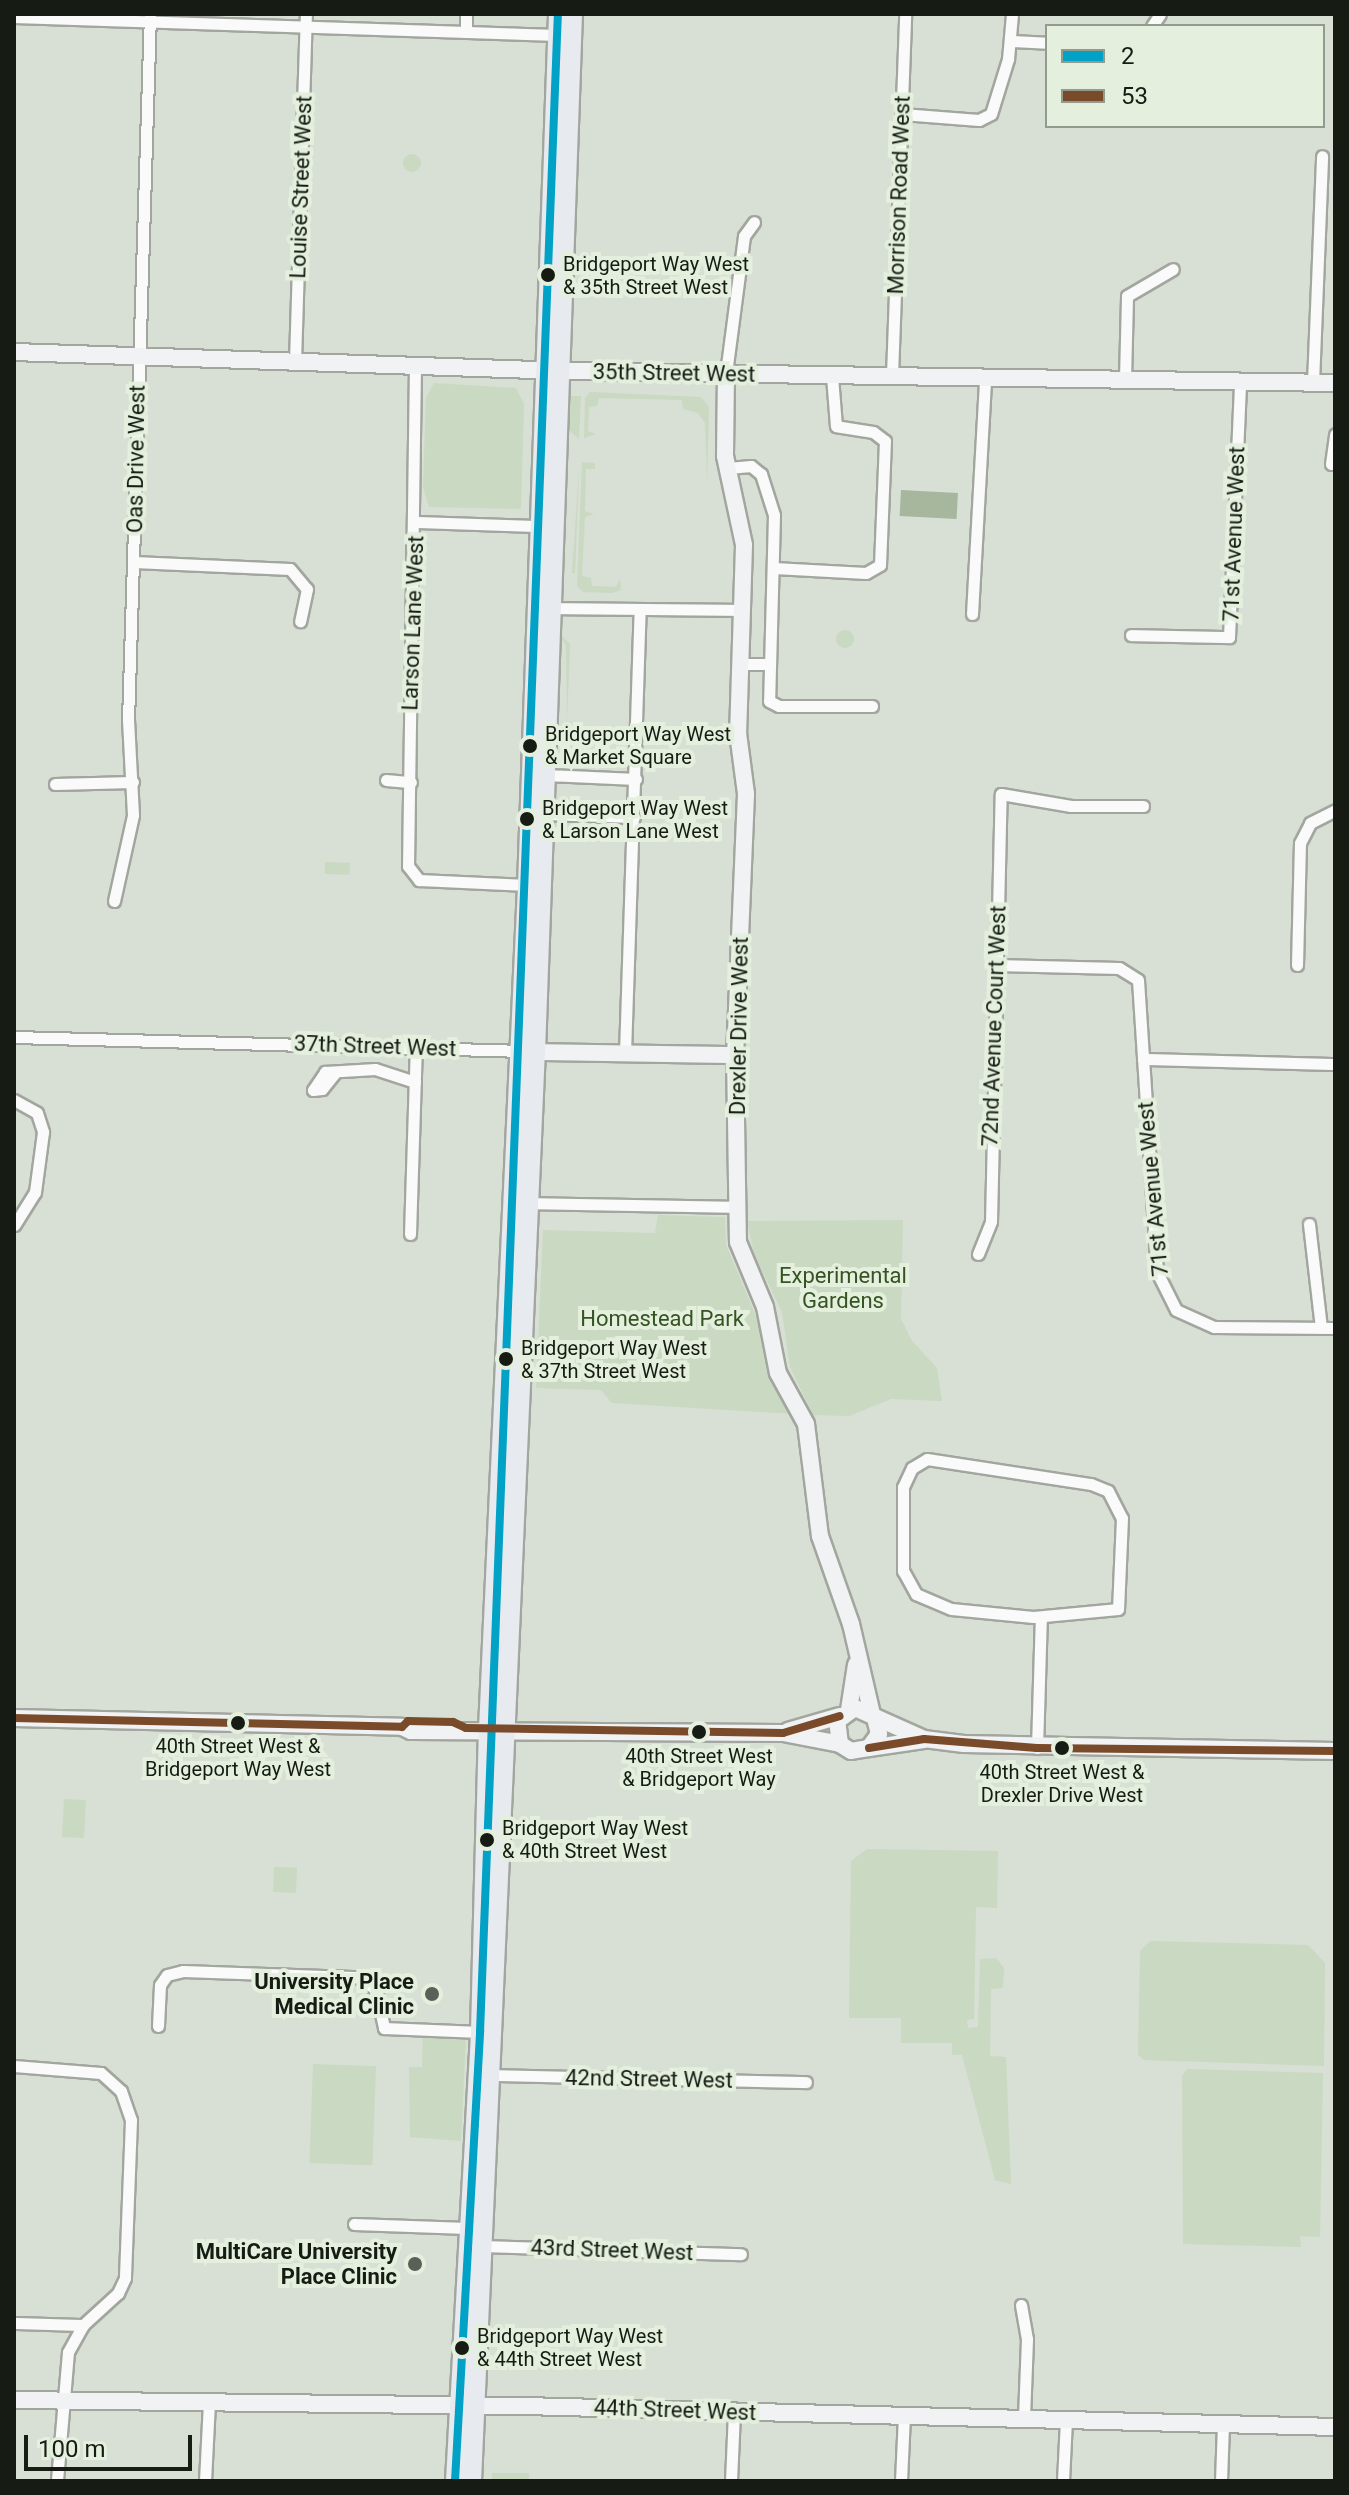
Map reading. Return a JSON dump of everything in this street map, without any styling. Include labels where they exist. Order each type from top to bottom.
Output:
[{"type":"main road","points":[[472,2481],[467,2407],[467,2228],[496,1729],[527,1051],[545,814],[544,607],[537,526],[558,14]]},
{"type":"main road","points":[[455,2481],[467,2407],[482,2246],[492,2075],[496,1729],[528,1203],[527,885],[544,607],[563,371],[573,14]]},
{"type":"street","points":[[466,14],[466,32]]},
{"type":"street","name":"Morrison Road West","points":[[892,375],[905,14]]},
{"type":"street","points":[[902,114],[986,118],[994,107],[1012,41],[1012,14]]},
{"type":"street","points":[[14,17],[306,20],[466,32],[558,35]]},
{"type":"street","name":"Oas Drive West","points":[[114,901],[130,838],[133,782],[128,721],[150,18]]},
{"type":"street","name":"Louise Street West","points":[[295,361],[306,20]]},
{"type":"street","points":[[1012,41],[1045,43]]},
{"type":"street","points":[[1313,383],[1322,156]]},
{"type":"street","points":[[726,373],[744,236],[754,222]]},
{"type":"street","points":[[1125,379],[1127,296],[1173,269]]},
{"type":"street","name":"35th Street West","points":[[14,352],[544,371],[1335,383]]},
{"type":"street","name":"Larson Lane West","points":[[415,366],[411,491],[416,522],[408,866],[414,879],[527,885]]},
{"type":"street","name":"Drexler Drive West","points":[[726,373],[728,468],[743,529],[738,733],[746,794],[735,1055],[738,1242],[765,1307],[778,1373],[806,1424],[820,1536],[847,1611],[857,1660],[874,1716]]},
{"type":"street","points":[[774,568],[874,572],[881,558],[885,441],[873,432],[836,426],[832,376]]},
{"type":"street","points":[[972,614],[985,378]]},
{"type":"street","name":"71st Avenue West","points":[[1131,635],[1229,637],[1240,381]]},
{"type":"street","points":[[1331,464],[1335,434]]},
{"type":"street","points":[[728,468],[751,466],[761,474],[774,515],[767,697],[773,705],[872,706]]},
{"type":"street","points":[[416,522],[537,526]]},
{"type":"street","points":[[134,562],[290,569],[307,589],[300,621]]},
{"type":"street","points":[[544,607],[640,612],[742,610]]},
{"type":"street","points":[[625,1053],[640,612]]},
{"type":"street","points":[[740,664],[768,664]]},
{"type":"street","points":[[546,775],[636,779]]},
{"type":"street","points":[[386,780],[411,782]]},
{"type":"street","points":[[55,784],[133,782]]},
{"type":"street","name":"72nd Avenue Court West","points":[[978,1254],[991,1221],[1001,794],[1071,806],[1143,806]]},
{"type":"street","points":[[1297,965],[1300,843],[1310,823],[1335,810]]},
{"type":"street","points":[[545,814],[634,817]]},
{"type":"street","name":"71st Avenue West","points":[[996,965],[1119,968],[1138,980],[1157,1272],[1168,1300],[1185,1317],[1204,1325],[1321,1327]]},
{"type":"street","name":"37th Street West","points":[[14,1037],[735,1055]]},
{"type":"street","points":[[410,1234],[416,1047]]},
{"type":"street","points":[[1143,1059],[1335,1064]]},
{"type":"street","points":[[336,1072],[375,1069],[415,1082]]},
{"type":"street","points":[[14,1100],[37,1113],[43,1128],[35,1192],[14,1225]]},
{"type":"street","points":[[528,1203],[737,1207]]},
{"type":"street","points":[[1309,1224],[1321,1327],[1335,1328]]},
{"type":"street","points":[[927,1459],[959,1462],[1091,1484],[1115,1498],[1122,1518],[1118,1609],[1041,1617],[951,1609],[909,1587],[903,1571],[903,1487],[912,1468],[927,1459]]},
{"type":"street","points":[[1037,1748],[1041,1617]]},
{"type":"street","name":"Drexler Drive West","points":[[844,1713],[857,1660]]},
{"type":"street","points":[[783,1733],[844,1713],[874,1716],[924,1739]]},
{"type":"street","points":[[840,1744],[835,1727],[844,1713]]},
{"type":"street","points":[[869,1748],[879,1734],[874,1716]]},
{"type":"street","points":[[14,1718],[402,1727],[411,1731],[460,1728],[783,1733],[840,1744],[851,1751],[924,1739],[1037,1748],[1335,1751]]},
{"type":"street","points":[[158,2026],[160,1985],[167,1975],[183,1971],[359,1977],[376,1990],[384,2028],[480,2032]]},
{"type":"street","points":[[14,2066],[101,2073],[121,2091],[130,2113],[125,2278],[118,2293],[83,2325],[68,2352],[57,2481]]},
{"type":"street","name":"42nd Street West","points":[[492,2075],[806,2082]]},
{"type":"street","points":[[354,2224],[467,2228]]},
{"type":"street","name":"43rd Street West","points":[[482,2246],[741,2254]]},
{"type":"street","points":[[1021,2305],[1027,2339],[1024,2418]]},
{"type":"street","points":[[14,2323],[83,2325]]},
{"type":"street","name":"44th Street West","points":[[14,2400],[904,2415],[1335,2427]]},
{"type":"street","points":[[205,2481],[209,2403]]},
{"type":"street","points":[[731,2481],[734,2412]]},
{"type":"street","points":[[901,2481],[904,2415]]},
{"type":"street","points":[[1063,2481],[1066,2419]]},
{"type":"street","points":[[1221,2481],[1223,2424]]},
{"type":"green space","points":[[408,154],[416,154],[421,163],[419,170],[408,172],[403,167],[403,159]]},
{"type":"green space","points":[[434,383],[516,388],[524,404],[521,509],[429,507],[423,487],[426,398]]},
{"type":"green space","points":[[590,392],[701,397],[709,407],[707,480],[705,423],[698,413],[683,409],[682,400],[599,398],[597,406],[589,407],[588,431],[596,434],[584,438],[585,398]]},
{"type":"green space","points":[[571,396],[581,396],[579,439],[569,430]]},
{"type":"green space","points":[[582,462],[595,463],[595,469],[586,469],[585,511],[594,514],[585,517],[582,576],[591,578],[592,586],[616,587],[620,579],[621,590],[612,593],[583,592],[577,586]]},
{"type":"green space","points":[[579,470],[575,573],[572,573]]},
{"type":"green space","points":[[841,630],[849,630],[854,639],[852,646],[841,648],[836,643],[836,635]]},
{"type":"green space","points":[[559,633],[570,644],[567,721],[566,646]]},
{"type":"green space","points":[[325,862],[350,863],[350,875],[325,874]]},
{"type":"green space","name":"Homestead Park","points":[[658,1215],[725,1217],[726,1245],[758,1321],[769,1379],[795,1414],[612,1403],[601,1390],[536,1388],[543,1230],[655,1233]]},
{"type":"green space","name":"Homestead Park","points":[[903,1220],[901,1319],[912,1341],[937,1368],[942,1401],[891,1399],[849,1416],[813,1415],[790,1367],[782,1312],[754,1254],[747,1221]]},
{"type":"green space","points":[[64,1799],[86,1800],[84,1838],[62,1837]]},
{"type":"green space","points":[[867,1849],[998,1851],[997,1908],[976,1907],[974,2019],[967,2020],[968,2028],[978,2027],[980,1959],[996,1958],[1004,1968],[1003,1988],[991,1989],[990,2056],[1006,2057],[1011,2184],[995,2180],[962,2055],[952,2055],[952,2043],[901,2043],[901,2018],[849,2018],[851,1861]]},
{"type":"green space","points":[[274,1867],[297,1868],[296,1893],[273,1892]]},
{"type":"green space","points":[[1150,1941],[1308,1945],[1325,1963],[1324,2066],[1144,2060],[1138,2055],[1140,1951]]},
{"type":"green space","points":[[423,2033],[466,2036],[461,2141],[410,2137],[409,2067],[422,2067]]},
{"type":"green space","points":[[313,2064],[376,2066],[373,2165],[310,2163]]},
{"type":"green space","points":[[1187,2069],[1323,2073],[1320,2237],[1300,2236],[1301,2247],[1183,2244],[1182,2076]]},
{"type":"green space","points":[[492,2473],[529,2473],[529,2481],[492,2481]]},
{"type":"shaded area","points":[[901,490],[958,493],[957,519],[900,516]]},
{"type":"transit line","name":"2","points":[[455,2481],[480,2032],[558,14]]},
{"type":"transit line","name":"53","points":[[14,1718],[402,1727],[408,1721],[453,1722],[466,1728],[783,1733],[840,1716]]},
{"type":"transit line","name":"53","points":[[869,1748],[924,1739],[1037,1748],[1335,1751]]},
{"type":"place","name":"Bridgeport Way West & 35th Street West","points":[[548,275]]},
{"type":"place","name":"Bridgeport Way West & Market Square","points":[[530,746]]},
{"type":"place","name":"Bridgeport Way West & Larson Lane West","points":[[527,819]]},
{"type":"place","name":"Bridgeport Way West & 37th Street West","points":[[506,1359]]},
{"type":"place","name":"40th Street West & Bridgeport Way West","points":[[238,1723]]},
{"type":"place","name":"40th Street West & Bridgeport Way","points":[[699,1732]]},
{"type":"place","name":"40th Street West & Drexler Drive West","points":[[1062,1748]]},
{"type":"place","name":"Bridgeport Way West & 40th Street West","points":[[487,1840]]},
{"type":"place","name":"University Place Medical Clinic","points":[[432,1994]]},
{"type":"place","name":"MultiCare University Place Clinic","points":[[415,2264]]},
{"type":"place","name":"Bridgeport Way West & 44th Street West","points":[[462,2348]]},
{"type":"park label","name":"Experimental Gardens","points":[[843,1288]]}]
